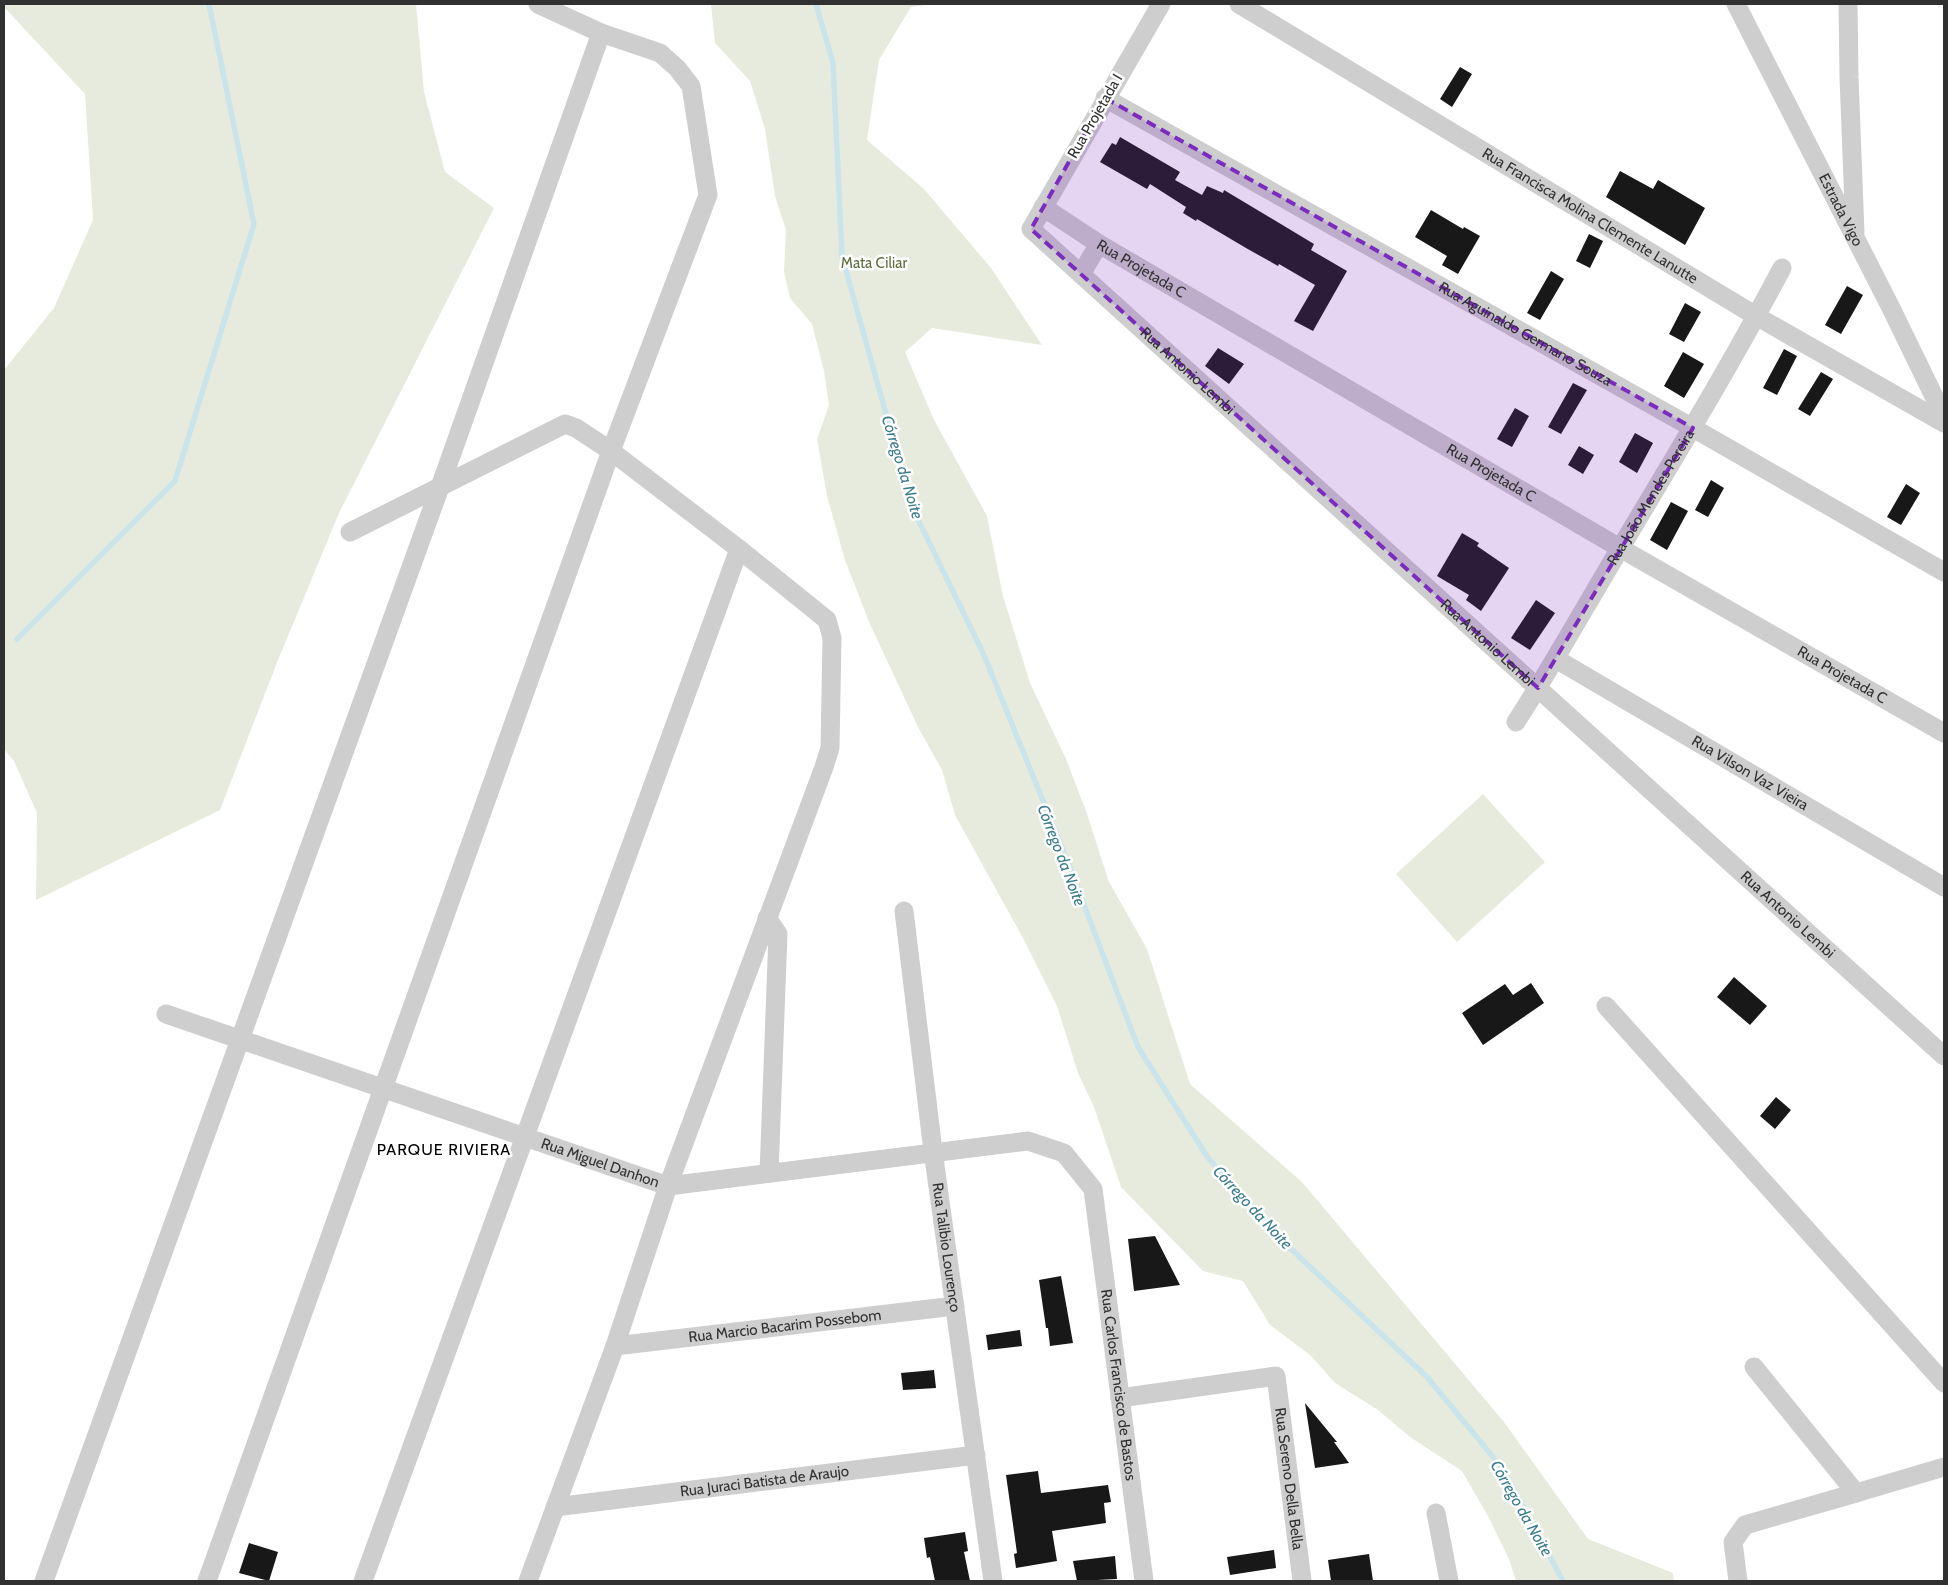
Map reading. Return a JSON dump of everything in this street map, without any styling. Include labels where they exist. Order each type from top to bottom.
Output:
[{"type":"street","points":[[207,1581],[611,451],[708,195],[691,86],[678,68],[660,53],[601,33],[538,4]]},
{"type":"street","name":"Rua Projetada I","points":[[1031,229],[1161,4]]},
{"type":"street","name":"Rua Francisca Molina Clemente Lanutte","points":[[1240,4],[1756,316],[1944,423]]},
{"type":"street","name":"Estrada Vigo","points":[[1736,4],[1855,237],[1944,418]]},
{"type":"street","points":[[1848,4],[1855,237]]},
{"type":"street","points":[[44,1581],[440,487],[601,33]]},
{"type":"street","name":"Rua Aguinaldo Germano Souza","points":[[1105,98],[1693,428],[1944,572]]},
{"type":"street","name":"Rua Projetada C","points":[[1043,207],[1099,244],[1620,548],[1944,733]]},
{"type":"street","name":"Rua Antonio Lembi","points":[[1031,229],[1944,1056]]},
{"type":"street","points":[[1081,274],[1099,244]]},
{"type":"street","name":"Rua João Mendes Pereira","points":[[1516,722],[1556,659],[1620,548],[1693,428],[1782,268]]},
{"type":"street","points":[[350,532],[565,424],[576,428],[611,451],[739,549],[827,620],[832,638],[830,748],[668,1186],[615,1346],[528,1581]]},
{"type":"street","points":[[363,1581],[739,549]]},
{"type":"street","name":"Rua Vilson Vaz Vieira","points":[[1556,659],[1944,887]]},
{"type":"street","name":"Rua Talibio Lourenço","points":[[904,911],[933,1151],[993,1581]]},
{"type":"street","points":[[767,918],[778,934],[769,1173]]},
{"type":"street","points":[[1606,1006],[1944,1383]]},
{"type":"street","name":"Rua Miguel Danhon","points":[[166,1014],[668,1186],[1028,1140],[1064,1152],[1093,1188]]},
{"type":"street","name":"Rua Carlos Francisco de Bastos","points":[[1093,1188],[1144,1581]]},
{"type":"street","name":"Rua Marcio Bacarim Possebom","points":[[615,1346],[955,1306]]},
{"type":"street","points":[[1754,1367],[1856,1493]]},
{"type":"street","name":"Rua Sereno Della Bella","points":[[1120,1398],[1276,1376],[1302,1581]]},
{"type":"street","name":"Rua Juraci Batista de Araujo","points":[[555,1507],[976,1455]]},
{"type":"street","points":[[1738,1581],[1733,1542],[1745,1525],[1944,1467]]},
{"type":"street","points":[[1436,1513],[1449,1581]]},
{"type":"highlighted area","points":[[1105,98],[1693,428],[1538,688],[1031,229]]},
{"type":"green space","points":[[4,4],[416,4],[424,92],[445,172],[494,208],[339,513],[276,665],[220,810],[36,900],[37,813],[14,761],[4,749],[4,370],[54,308],[93,220],[85,94],[4,7]]},
{"type":"green space","name":"Mata Ciliar","points":[[711,4],[931,4],[911,7],[879,60],[867,140],[924,189],[991,268],[1042,345],[932,328],[905,352],[934,420],[987,516],[1003,596],[1030,683],[1066,759],[1086,811],[1109,882],[1147,949],[1190,1084],[1302,1182],[1504,1422],[1588,1539],[1673,1573],[1674,1581],[1516,1581],[1509,1559],[1489,1518],[1462,1471],[1410,1437],[1378,1410],[1335,1383],[1310,1355],[1270,1325],[1243,1281],[1203,1271],[1121,1187],[1094,1107],[1078,1073],[1057,1006],[1023,938],[955,815],[942,770],[919,729],[869,622],[845,560],[827,496],[817,439],[829,405],[824,371],[812,324],[790,298],[784,272],[786,230],[775,196],[765,129],[750,81],[715,43]]},
{"type":"green space","points":[[1483,794],[1545,862],[1457,942],[1396,874]]},
{"type":"building","points":[[1460,67],[1472,74],[1452,107],[1440,99]]},
{"type":"building","points":[[1120,137],[1180,172],[1175,180],[1202,195],[1207,186],[1223,193],[1224,190],[1314,244],[1311,250],[1347,271],[1313,331],[1294,321],[1315,285],[1197,219],[1196,221],[1183,213],[1186,207],[1150,184],[1147,189],[1100,162],[1112,143],[1116,145]]},
{"type":"building","points":[[1620,171],[1653,189],[1658,180],[1705,208],[1685,245],[1606,197]]},
{"type":"building","points":[[1431,210],[1463,229],[1464,227],[1480,236],[1458,274],[1442,265],[1447,256],[1415,237]]},
{"type":"building","points":[[1589,234],[1603,241],[1590,268],[1576,261]]},
{"type":"building","points":[[1551,271],[1564,279],[1540,320],[1527,313]]},
{"type":"building","points":[[1847,286],[1863,295],[1841,334],[1825,325]]},
{"type":"building","points":[[1685,303],[1701,312],[1684,342],[1669,334]]},
{"type":"building","points":[[1218,348],[1244,364],[1229,384],[1205,366]]},
{"type":"building","points":[[1784,349],[1797,356],[1777,395],[1763,388]]},
{"type":"building","points":[[1683,352],[1704,364],[1684,398],[1664,386]]},
{"type":"building","points":[[1821,372],[1833,379],[1810,416],[1798,409]]},
{"type":"building","points":[[1573,383],[1587,390],[1561,434],[1548,427]]},
{"type":"building","points":[[1515,408],[1529,416],[1512,447],[1497,439]]},
{"type":"building","points":[[1635,433],[1653,443],[1637,473],[1619,462]]},
{"type":"building","points":[[1579,446],[1594,455],[1583,474],[1568,465]]},
{"type":"building","points":[[1711,480],[1724,488],[1708,517],[1695,510]]},
{"type":"building","points":[[1906,484],[1920,493],[1901,525],[1887,517]]},
{"type":"building","points":[[1671,502],[1688,511],[1667,550],[1650,540]]},
{"type":"building","points":[[1462,533],[1479,543],[1477,546],[1509,568],[1481,611],[1466,600],[1469,595],[1437,576]]},
{"type":"building","points":[[1536,600],[1555,613],[1530,650],[1511,638]]},
{"type":"building","points":[[1734,977],[1767,1006],[1750,1025],[1717,997]]},
{"type":"building","points":[[1531,983],[1544,1003],[1483,1045],[1462,1013],[1505,984],[1513,995]]},
{"type":"building","points":[[1776,1097],[1791,1110],[1775,1129],[1760,1116]]},
{"type":"building","points":[[1155,1236],[1180,1285],[1134,1291],[1128,1239]]},
{"type":"building","points":[[1061,1276],[1073,1343],[1050,1346],[1039,1280]]},
{"type":"building","points":[[1020,1330],[1022,1346],[988,1350],[986,1335]]},
{"type":"building","points":[[934,1370],[936,1388],[903,1390],[901,1373]]},
{"type":"building","points":[[1305,1403],[1337,1442],[1334,1442],[1349,1463],[1315,1468]]},
{"type":"building","points":[[1038,1471],[1041,1493],[1108,1485],[1111,1502],[1104,1503],[1106,1523],[1052,1531],[1057,1561],[1016,1568],[1014,1554],[1017,1553],[1006,1475]]},
{"type":"building","points":[[965,1532],[968,1551],[964,1552],[970,1581],[935,1581],[930,1557],[927,1558],[924,1538]]},
{"type":"building","points":[[249,1543],[278,1552],[269,1581],[239,1573]]},
{"type":"building","points":[[1274,1550],[1276,1568],[1230,1575],[1227,1557]]},
{"type":"building","points":[[1369,1554],[1373,1581],[1331,1581],[1328,1560]]},
{"type":"building","points":[[1115,1556],[1117,1579],[1077,1581],[1073,1561]]},
{"type":"waterway","points":[[17,639],[175,481],[254,224],[209,4]]},
{"type":"waterway","name":"Córrego da Noite","points":[[816,4],[833,63],[842,256],[912,507],[984,655],[1067,860],[1138,1047],[1208,1158],[1290,1248],[1427,1377],[1503,1469],[1563,1581]]},
{"type":"district","name":"PARQUE RIVIERA","points":[[444,1149]]}]
